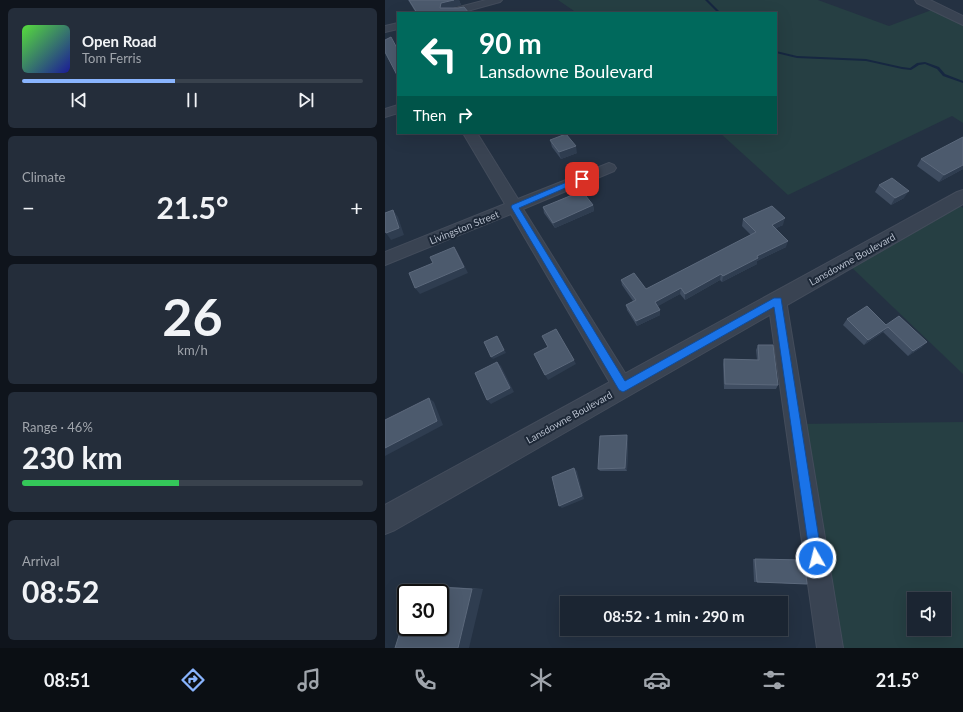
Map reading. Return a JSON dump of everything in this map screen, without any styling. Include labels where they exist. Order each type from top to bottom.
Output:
[{"type":"street","points":[[452,12],[497,0]]},
{"type":"street","points":[[921,0],[963,22]]},
{"type":"street","points":[[385,29],[397,26]]},
{"type":"street","points":[[385,113],[397,109]]},
{"type":"street","points":[[471,134],[623,387]]},
{"type":"street","name":"Livingston Street","points":[[385,259],[609,168]]},
{"type":"street","name":"Lansdowne Boulevard","points":[[385,520],[963,196]]},
{"type":"street","points":[[777,300],[830,648]]},
{"type":"green space","points":[[558,0],[818,0],[889,26],[937,8],[963,21],[963,123],[952,116],[788,195],[721,134],[777,134],[777,12],[576,12]]},
{"type":"green space","points":[[954,201],[963,208],[963,374],[846,262]]},
{"type":"green space","points":[[963,422],[963,648],[830,648],[796,424]]},
{"type":"building","points":[[409,0],[454,0],[441,3],[440,8],[464,7],[468,12],[416,12]]},
{"type":"building","points":[[391,37],[397,48],[397,75],[385,52],[385,40]]},
{"type":"building","points":[[566,134],[576,146],[559,152],[550,140]]},
{"type":"building","points":[[963,137],[963,165],[944,175],[921,159]]},
{"type":"building","points":[[892,178],[909,191],[895,198],[879,185]]},
{"type":"building","points":[[582,191],[593,205],[553,223],[543,207]]},
{"type":"building","points":[[772,206],[785,218],[772,225],[788,241],[757,256],[758,258],[723,276],[721,274],[685,294],[681,288],[655,302],[660,310],[636,321],[626,305],[636,300],[621,280],[634,273],[646,289],[756,232],[743,219]]},
{"type":"building","points":[[393,210],[399,228],[386,233],[385,213]]},
{"type":"building","points":[[454,247],[464,267],[415,288],[409,273],[433,263],[430,257]]},
{"type":"building","points":[[867,306],[886,325],[899,316],[927,342],[913,351],[888,327],[868,340],[847,319]]},
{"type":"building","points":[[556,329],[574,360],[545,375],[534,354],[548,347],[542,336]]},
{"type":"building","points":[[497,336],[504,350],[491,357],[484,342]]},
{"type":"building","points":[[758,345],[773,345],[778,385],[725,384],[724,359],[759,360]]},
{"type":"building","points":[[497,362],[510,388],[487,400],[475,373]]},
{"type":"building","points":[[429,398],[437,421],[385,448],[385,420]]},
{"type":"building","points":[[627,435],[625,468],[598,469],[600,436]]},
{"type":"building","points":[[574,468],[582,496],[559,506],[552,477]]},
{"type":"building","points":[[755,559],[804,560],[807,584],[757,582]]},
{"type":"building","points":[[449,588],[472,589],[458,648],[395,648],[399,636],[449,636]]},
{"type":"waterway","points":[[706,0],[719,12]]},
{"type":"waterway","points":[[777,52],[797,57],[866,60],[911,69],[918,64],[925,63],[938,68],[944,75],[963,82]]},
{"type":"route","points":[[582,179],[515,207],[623,387],[777,300],[816,558]]}]
